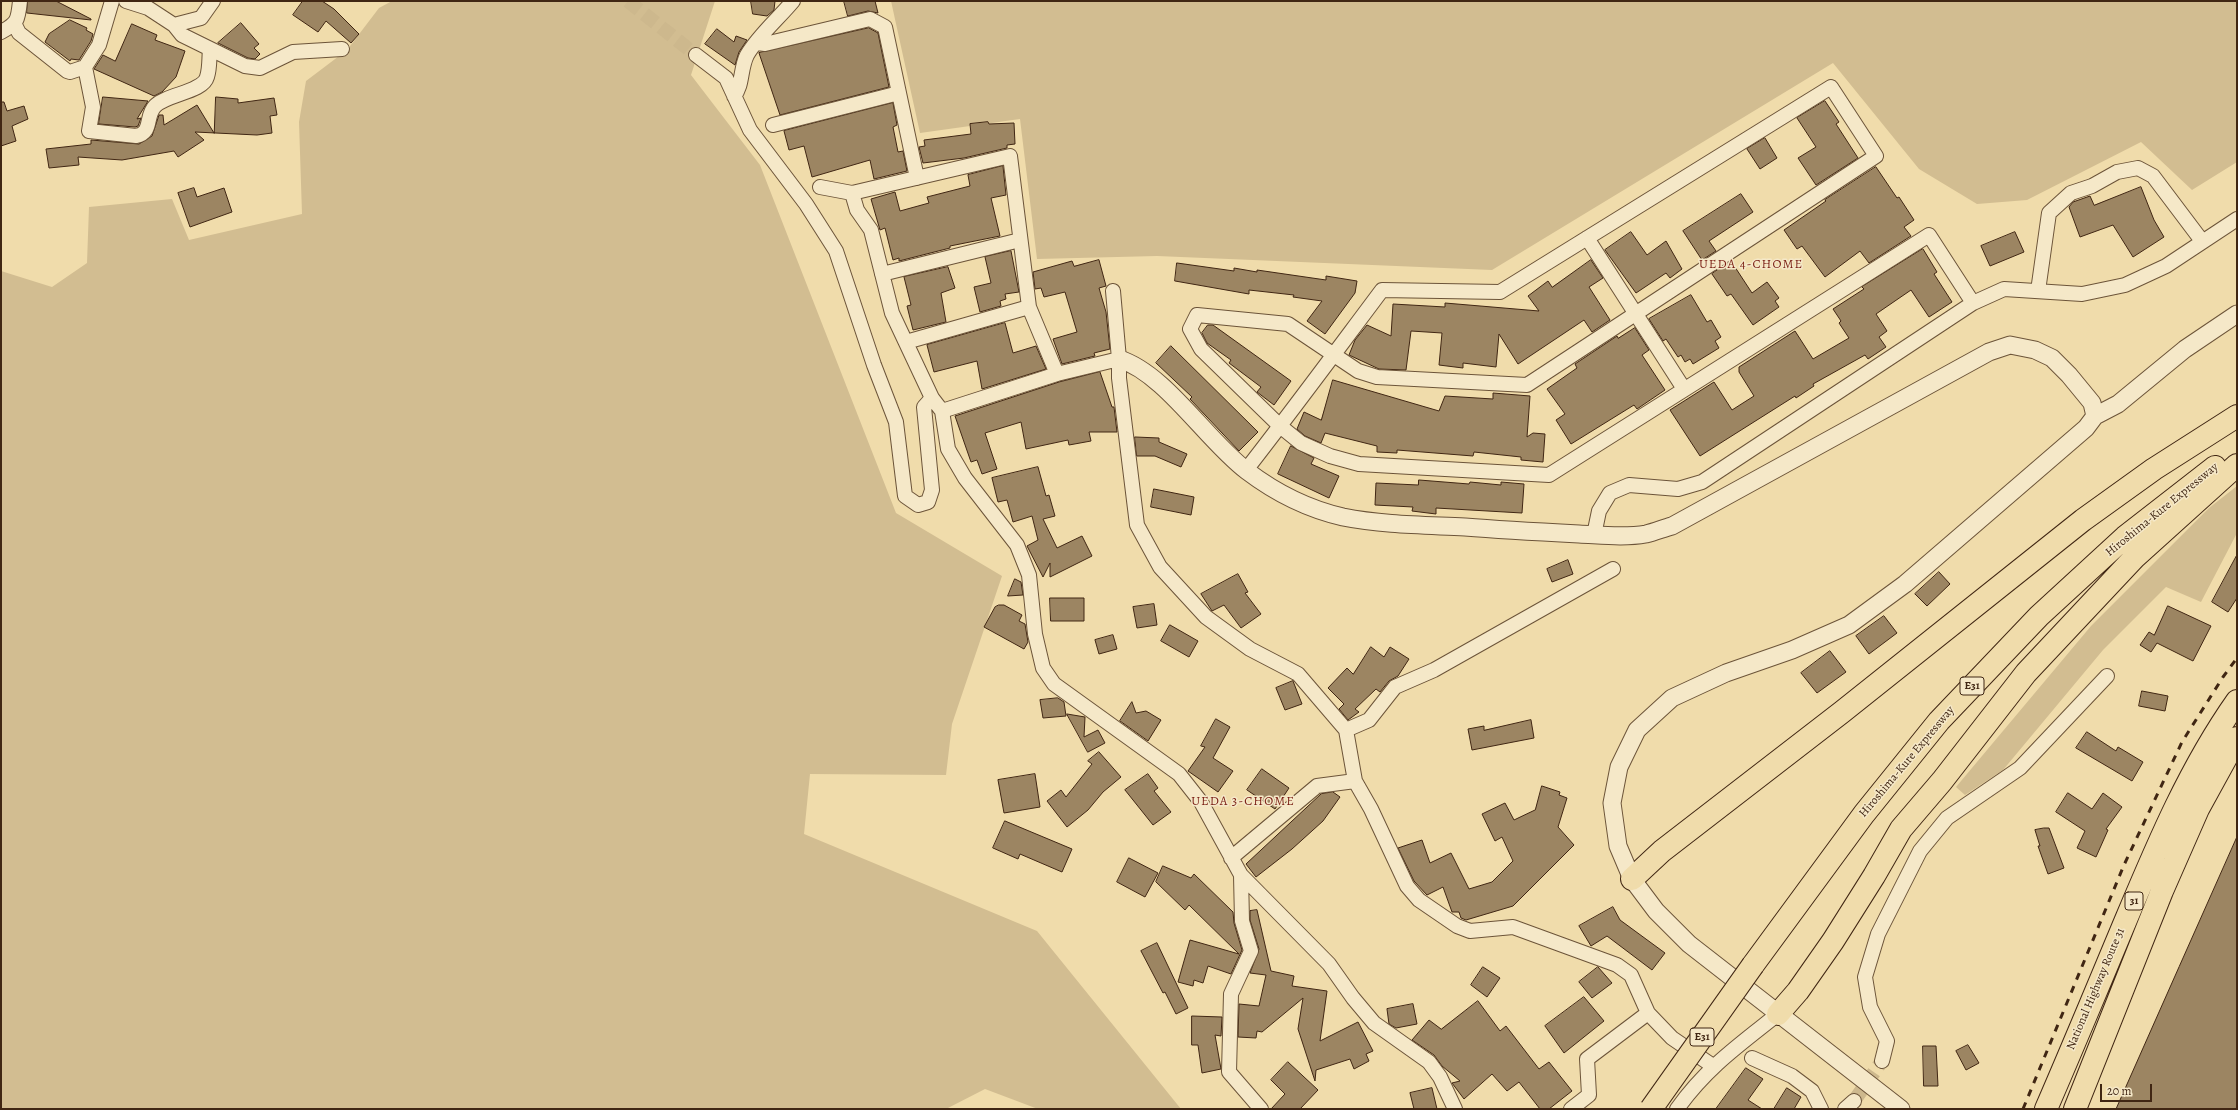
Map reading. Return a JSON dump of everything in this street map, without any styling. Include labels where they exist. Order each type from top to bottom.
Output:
[{"type":"highway","points":[[1632,879],[1662,851],[1848,708],[2083,520],[2154,468],[2237,416]]},
{"type":"highway","name":"Hiroshima-Kure Expressway","points":[[1651,1109],[1753,965],[1864,814],[1939,721],[2039,616],[2125,537],[2237,451]]},
{"type":"highway","points":[[1778,1014],[1798,992],[1833,941],[1874,876],[1901,829],[1942,781],[2026,673],[2135,557],[2237,465]]},
{"type":"highway","name":"National Highway Route 31","points":[[2046,1109],[2179,798],[2223,720],[2237,701]]},
{"type":"highway","name":"National Highway Route 31","points":[[2074,1109],[2162,891],[2198,809],[2237,738]]},
{"type":"street","points":[[1,32],[15,25],[19,15],[20,1]]},
{"type":"street","points":[[112,1],[98,44],[85,67],[93,107],[89,131],[136,136],[146,132],[150,114],[159,102],[202,84],[207,77],[210,49]]},
{"type":"street","points":[[116,1],[123,1]]},
{"type":"street","points":[[126,1],[148,8],[174,25],[182,35],[245,66],[260,68],[293,52],[342,49]]},
{"type":"street","points":[[174,25],[201,18],[212,1]]},
{"type":"street","points":[[734,96],[739,89],[741,71],[748,54],[793,1]]},
{"type":"street","points":[[757,43],[765,44],[870,19],[885,27],[916,178]]},
{"type":"street","points":[[15,25],[19,33],[67,71],[70,72],[85,67]]},
{"type":"street","points":[[696,55],[726,78],[750,130],[806,204],[836,251],[874,365],[896,422],[905,496],[918,505],[928,502],[932,490],[924,407],[932,398]]},
{"type":"street","points":[[1246,470],[1280,426],[1333,355],[1382,290],[1500,292],[1831,87],[1876,156],[1527,385],[1377,378],[1358,371],[1333,355],[1288,324],[1196,316],[1190,329],[1201,349],[1280,426],[1301,443],[1330,456],[1360,464],[1549,475],[1929,235],[1973,303]]},
{"type":"street","points":[[773,125],[899,93]]},
{"type":"street","points":[[820,187],[852,193],[1010,156],[1029,307],[1057,374]]},
{"type":"street","points":[[2038,291],[2049,213],[2071,193],[2092,186],[2117,172],[2138,168],[2153,176],[2202,241]]},
{"type":"street","points":[[852,193],[858,210],[871,230],[892,313],[932,398],[942,411],[948,449],[966,478],[1017,545],[1027,569],[1035,634],[1043,668],[1054,684],[1179,774],[1201,802],[1241,875],[1329,964],[1374,1023],[1429,1062],[1440,1078],[1455,1109]]},
{"type":"street","points":[[1594,535],[1599,511],[1610,493],[1629,485],[1678,489],[1702,482],[1973,303],[2004,289],[2082,294],[2125,285],[2166,266],[2237,219]]},
{"type":"street","points":[[1587,238],[1684,389]]},
{"type":"street","points":[[882,274],[1020,240]]},
{"type":"street","points":[[1113,291],[1120,359],[1119,378],[1137,525],[1160,566],[1206,617],[1250,649],[1298,674],[1346,730],[1355,781],[1371,809],[1407,886],[1419,900],[1458,926],[1470,931],[1513,927],[1617,965],[1630,975],[1648,1013],[1672,1038],[1713,1066]]},
{"type":"street","points":[[906,342],[1029,307]]},
{"type":"street","points":[[1901,1109],[1689,944],[1656,912],[1632,879],[1618,846],[1612,803],[1619,767],[1637,730],[1672,698],[1726,673],[1792,650],[1849,625],[1905,584],[2086,428],[2095,416],[2118,404],[2186,349],[2237,314]]},
{"type":"street","points":[[942,411],[1057,374],[1120,359],[1131,362],[1151,375],[1223,450],[1246,470],[1279,494],[1302,504],[1343,517],[1381,522],[1622,536],[1646,534],[1672,526],[1989,352],[2010,345],[2035,350],[2052,358],[2069,374],[2092,403],[2095,416]]},
{"type":"street","points":[[1346,730],[1369,720],[1395,687],[1434,670],[1613,568]]},
{"type":"street","points":[[1882,1061],[1887,1041],[1870,1007],[1865,977],[1878,934],[1920,851],[1947,818],[2020,768],[2106,676]]},
{"type":"street","points":[[1231,858],[1317,786],[1355,781]]},
{"type":"street","points":[[1241,875],[1242,921],[1251,951],[1231,994],[1229,1072],[1261,1109]]},
{"type":"street","points":[[1571,1109],[1590,1095],[1587,1059],[1648,1013]]},
{"type":"street","points":[[1677,1109],[1690,1090],[1713,1066],[1778,1014]]},
{"type":"street","points":[[1752,1058],[1792,1076],[1812,1091],[1821,1109]]},
{"type":"shaded area","points":[[392,1],[715,1],[691,75],[760,165],[896,513],[1002,576],[952,724],[946,775],[810,774],[804,834],[1037,931],[1181,1109],[1038,1109],[985,1089],[946,1109],[1,1109],[1,271],[52,287],[87,263],[89,207],[172,199],[189,240],[302,214],[299,122],[306,81],[347,50],[379,8]]},
{"type":"shaded area","points":[[891,1],[2237,1],[2237,162],[2192,190],[2141,142],[2027,200],[1977,204],[1919,169],[1833,63],[1492,270],[1157,256],[1037,259],[1020,119],[920,133]]},
{"type":"shaded area","points":[[2237,486],[2237,533],[2201,602],[2166,587],[2103,650],[2003,770],[1965,795],[1956,787],[2091,626],[2209,508]]},
{"type":"building","points":[[28,1],[56,1],[91,20],[27,13]]},
{"type":"building","points":[[303,1],[322,1],[334,9],[359,34],[351,43],[326,21],[318,32],[293,15]]},
{"type":"building","points":[[751,1],[775,1],[774,10],[767,16],[753,14]]},
{"type":"building","points":[[844,1],[875,1],[878,13],[868,11],[848,16]]},
{"type":"building","points":[[70,20],[87,28],[86,30],[93,34],[91,41],[79,60],[71,59],[70,61],[45,42],[49,34]]},
{"type":"building","points":[[241,23],[259,44],[254,48],[260,54],[255,59],[248,58],[218,43]]},
{"type":"building","points":[[132,24],[157,35],[155,40],[185,51],[176,77],[162,92],[154,96],[94,69],[103,55],[115,61]]},
{"type":"building","points":[[869,28],[878,33],[889,87],[780,115],[759,53]]},
{"type":"building","points":[[717,29],[734,42],[736,36],[747,40],[739,52],[735,65],[705,44]]},
{"type":"building","points":[[103,97],[148,101],[137,119],[141,118],[138,126],[99,124]]},
{"type":"building","points":[[216,97],[238,99],[238,103],[274,98],[277,115],[270,116],[272,133],[257,135],[214,133]]},
{"type":"building","points":[[1825,101],[1839,122],[1836,124],[1858,158],[1816,185],[1798,158],[1816,147],[1797,118]]},
{"type":"building","points":[[1,102],[4,102],[7,111],[24,106],[28,119],[12,126],[16,141],[1,146]]},
{"type":"building","points":[[893,103],[897,125],[893,127],[898,152],[903,151],[907,171],[874,179],[870,160],[812,177],[804,146],[789,150],[784,131]]},
{"type":"building","points":[[197,105],[214,133],[195,132],[204,140],[178,157],[174,151],[122,160],[78,157],[79,165],[49,168],[46,149],[91,144],[91,140],[139,144],[152,136],[159,115],[163,115],[164,125]]},
{"type":"building","points":[[988,122],[989,124],[1014,123],[1015,144],[1007,145],[1007,148],[964,158],[923,163],[919,147],[925,146],[924,140],[971,134],[970,124]]},
{"type":"building","points":[[1765,138],[1777,158],[1760,169],[1747,149]]},
{"type":"building","points":[[1003,166],[1006,195],[991,198],[1000,236],[950,246],[950,248],[899,261],[899,258],[893,260],[885,228],[880,230],[871,199],[895,192],[900,211],[929,203],[927,197],[970,186],[968,175]]},
{"type":"building","points":[[1876,167],[1897,198],[1899,197],[1914,220],[1904,227],[1911,236],[1869,263],[1860,251],[1825,277],[1802,246],[1797,249],[1784,230],[1826,201],[1825,200]]},
{"type":"building","points":[[2141,187],[2154,220],[2164,237],[2133,257],[2113,225],[2080,237],[2069,207],[2073,202],[2090,196],[2094,205]]},
{"type":"building","points":[[194,188],[197,197],[224,188],[232,212],[190,227],[178,193]]},
{"type":"building","points":[[1741,194],[1753,212],[1709,241],[1716,251],[1702,260],[1683,231]]},
{"type":"building","points":[[1631,232],[1647,255],[1666,241],[1682,269],[1670,278],[1666,273],[1636,293],[1605,250]]},
{"type":"building","points":[[2015,232],[2024,252],[1990,266],[1981,246]]},
{"type":"building","points":[[1923,249],[1937,272],[1934,274],[1952,302],[1929,317],[1911,290],[1876,314],[1887,331],[1879,337],[1886,347],[1868,359],[1865,355],[1813,384],[1814,386],[1796,398],[1795,396],[1700,456],[1670,410],[1714,382],[1732,410],[1754,396],[1739,372],[1739,367],[1795,331],[1813,359],[1849,338],[1839,323],[1841,321],[1833,309],[1864,289],[1862,287]]},
{"type":"building","points":[[1011,251],[1019,292],[1005,294],[1006,299],[1000,301],[1001,306],[980,312],[974,287],[991,283],[985,257]]},
{"type":"building","points":[[1099,260],[1106,286],[1099,288],[1106,312],[1110,349],[1094,353],[1095,356],[1062,364],[1053,339],[1077,332],[1065,292],[1044,297],[1041,288],[1035,289],[1033,272],[1072,261],[1074,266]]},
{"type":"building","points":[[1591,260],[1603,278],[1589,287],[1610,320],[1592,332],[1584,320],[1518,364],[1499,334],[1496,367],[1463,363],[1463,368],[1439,365],[1442,333],[1411,331],[1406,370],[1379,369],[1349,355],[1355,340],[1367,325],[1391,336],[1393,304],[1445,307],[1445,303],[1539,311],[1528,296],[1548,281],[1552,287]]},
{"type":"building","points":[[1731,261],[1752,293],[1767,282],[1779,298],[1775,301],[1779,307],[1753,325],[1731,294],[1727,296],[1712,274]]},
{"type":"building","points":[[1177,263],[1234,271],[1234,268],[1326,280],[1326,276],[1357,281],[1355,293],[1325,334],[1307,321],[1322,301],[1293,297],[1294,295],[1249,290],[1249,294],[1175,281]]},
{"type":"building","points":[[948,267],[955,288],[941,293],[946,322],[913,330],[907,306],[911,305],[904,277]]},
{"type":"building","points":[[1691,295],[1707,322],[1711,320],[1721,337],[1715,341],[1719,348],[1693,364],[1690,359],[1685,362],[1681,355],[1678,357],[1666,339],[1663,341],[1649,319]]},
{"type":"building","points":[[1005,323],[1013,353],[1036,346],[1046,369],[982,389],[977,361],[934,372],[927,345]]},
{"type":"building","points":[[1208,325],[1213,325],[1291,381],[1274,405],[1257,392],[1261,387],[1229,363],[1231,360],[1207,343],[1202,333]]},
{"type":"building","points":[[1635,328],[1649,350],[1642,355],[1665,390],[1637,409],[1634,405],[1571,444],[1556,420],[1565,414],[1547,389],[1577,368],[1575,364],[1617,336],[1618,338]]},
{"type":"building","points":[[1171,346],[1258,432],[1239,451],[1190,399],[1192,397],[1156,363]]},
{"type":"building","points":[[1100,372],[1112,407],[1114,407],[1117,432],[1089,432],[1091,441],[1069,445],[1068,440],[1026,449],[1021,422],[985,433],[997,469],[982,474],[977,460],[971,462],[955,416],[1059,382]]},
{"type":"building","points":[[1333,380],[1439,411],[1445,396],[1493,399],[1493,393],[1530,396],[1527,437],[1533,433],[1545,434],[1543,462],[1521,460],[1521,457],[1474,452],[1473,456],[1397,450],[1397,453],[1377,452],[1377,446],[1325,433],[1321,443],[1305,436],[1297,429],[1304,412],[1321,420]]},
{"type":"building","points":[[1135,437],[1159,438],[1159,442],[1187,454],[1181,467],[1155,456],[1137,456]]},
{"type":"building","points":[[1291,446],[1314,458],[1311,464],[1339,476],[1329,498],[1278,474]]},
{"type":"building","points":[[1038,467],[1046,496],[1049,495],[1055,516],[1043,519],[1057,548],[1082,536],[1092,556],[1050,577],[1050,563],[1043,577],[1027,546],[1038,540],[1032,516],[1013,522],[1007,500],[998,502],[992,478]]},
{"type":"building","points":[[1419,480],[1469,484],[1470,482],[1501,485],[1501,482],[1524,484],[1522,513],[1436,508],[1436,514],[1412,511],[1413,507],[1375,505],[1376,483],[1418,485]]},
{"type":"building","points":[[1154,489],[1194,497],[1191,515],[1151,507]]},
{"type":"building","points":[[2237,555],[2237,598],[2228,612],[2212,602]]},
{"type":"building","points":[[1568,560],[1573,574],[1552,582],[1547,569]]},
{"type":"building","points":[[1939,572],[1950,584],[1927,606],[1915,594]]},
{"type":"building","points":[[1238,574],[1248,592],[1245,593],[1261,614],[1241,628],[1224,605],[1212,611],[1201,594]]},
{"type":"building","points":[[1015,579],[1021,582],[1023,595],[1008,596]]},
{"type":"building","points":[[1050,598],[1084,598],[1084,621],[1051,621]]},
{"type":"building","points":[[1154,604],[1157,625],[1137,628],[1133,607]]},
{"type":"building","points":[[1004,605],[1022,615],[1019,621],[1025,624],[1028,642],[1024,649],[984,627],[995,607]]},
{"type":"building","points":[[2168,606],[2211,626],[2193,661],[2157,643],[2151,652],[2140,645],[2149,632],[2154,635]]},
{"type":"building","points":[[1884,616],[1897,633],[1869,654],[1856,636]]},
{"type":"building","points":[[1170,625],[1198,641],[1189,657],[1161,641]]},
{"type":"building","points":[[1113,635],[1117,649],[1099,654],[1095,640]]},
{"type":"building","points":[[1371,647],[1384,657],[1390,647],[1409,659],[1398,676],[1389,681],[1380,692],[1376,689],[1355,709],[1359,712],[1348,720],[1339,709],[1344,704],[1328,688],[1347,668],[1353,674]]},
{"type":"building","points":[[1830,651],[1846,672],[1817,693],[1801,673]]},
{"type":"building","points":[[1293,681],[1302,704],[1285,710],[1276,688]]},
{"type":"building","points":[[2142,691],[2168,696],[2165,711],[2139,706]]},
{"type":"building","points":[[1058,698],[1064,702],[1066,716],[1043,718],[1040,700]]},
{"type":"building","points":[[1132,702],[1136,713],[1146,711],[1161,720],[1148,741],[1120,721]]},
{"type":"building","points":[[1067,714],[1085,717],[1084,737],[1098,730],[1105,743],[1088,752]]},
{"type":"building","points":[[1216,719],[1230,727],[1213,758],[1233,771],[1218,792],[1188,771],[1205,747],[1201,746]]},
{"type":"building","points":[[1531,720],[1534,738],[1472,750],[1468,729],[1484,726],[1484,730]]},
{"type":"building","points":[[2087,732],[2116,751],[2118,747],[2143,762],[2132,781],[2076,748]]},
{"type":"building","points":[[1099,752],[1121,777],[1103,792],[1088,810],[1067,827],[1047,801],[1061,790],[1066,797],[1092,764],[1088,761]]},
{"type":"building","points":[[1262,769],[1289,788],[1275,809],[1247,790]]},
{"type":"building","points":[[1035,774],[1040,807],[1004,813],[998,780]]},
{"type":"building","points":[[1148,774],[1158,788],[1154,791],[1171,812],[1153,825],[1125,790]]},
{"type":"building","points":[[1542,786],[1560,792],[1559,795],[1567,798],[1558,827],[1574,845],[1513,906],[1466,920],[1461,918],[1459,912],[1452,912],[1443,887],[1427,895],[1414,881],[1398,848],[1422,840],[1430,863],[1451,853],[1469,889],[1492,882],[1513,861],[1502,837],[1495,841],[1482,814],[1505,803],[1514,820],[1535,810]]},
{"type":"building","points":[[1333,792],[1340,797],[1323,821],[1292,849],[1256,877],[1246,864],[1321,794]]},
{"type":"building","points":[[2068,793],[2092,809],[2103,793],[2122,807],[2106,829],[2108,830],[2096,857],[2077,848],[2085,831],[2056,812]]},
{"type":"building","points":[[1005,821],[1072,849],[1062,872],[1020,854],[1018,859],[993,848]]},
{"type":"building","points":[[2049,828],[2064,868],[2048,874],[2038,846],[2040,846],[2035,830]]},
{"type":"building","points":[[2237,837],[2237,1109],[2116,1109],[2179,967]]},
{"type":"building","points":[[1129,858],[1158,873],[1145,897],[1117,882]]},
{"type":"building","points":[[1163,866],[1191,878],[1194,874],[1233,912],[1234,923],[1242,950],[1231,974],[1208,966],[1203,983],[1194,980],[1193,986],[1178,982],[1190,940],[1239,954],[1189,905],[1185,910],[1156,882]]},
{"type":"building","points":[[1613,907],[1620,920],[1665,953],[1652,970],[1607,936],[1591,946],[1579,926]]},
{"type":"building","points":[[1257,910],[1271,971],[1294,976],[1292,986],[1327,991],[1320,1041],[1358,1022],[1373,1051],[1366,1054],[1369,1061],[1354,1069],[1350,1059],[1316,1070],[1315,1081],[1298,1029],[1303,998],[1262,1032],[1257,1031],[1256,1038],[1238,1037],[1239,1004],[1259,1006],[1266,975],[1250,973],[1259,949],[1250,920],[1250,911]]},
{"type":"building","points":[[1157,943],[1188,1008],[1176,1014],[1141,951]]},
{"type":"building","points":[[1483,967],[1500,978],[1487,997],[1471,985]]},
{"type":"building","points":[[1598,967],[1612,983],[1592,998],[1579,982]]},
{"type":"building","points":[[1584,997],[1604,1021],[1564,1053],[1545,1026]]},
{"type":"building","points":[[1478,1001],[1500,1031],[1506,1026],[1539,1069],[1549,1062],[1572,1091],[1549,1109],[1540,1109],[1519,1082],[1507,1091],[1492,1074],[1464,1099],[1452,1083],[1460,1081],[1442,1066],[1434,1055],[1412,1040],[1429,1020],[1441,1029]]},
{"type":"building","points":[[1413,1004],[1417,1024],[1396,1028],[1389,1024],[1387,1009]]},
{"type":"building","points":[[1192,1016],[1222,1017],[1221,1036],[1215,1035],[1221,1069],[1202,1073],[1198,1045],[1192,1045]]},
{"type":"building","points":[[1968,1045],[1979,1063],[1966,1070],[1956,1051]]},
{"type":"building","points":[[1923,1046],[1936,1046],[1938,1086],[1924,1086]]},
{"type":"building","points":[[1288,1062],[1318,1090],[1300,1109],[1271,1109],[1285,1094],[1271,1080]]},
{"type":"building","points":[[1746,1068],[1763,1079],[1748,1100],[1762,1109],[1716,1109]]},
{"type":"building","points":[[1432,1088],[1437,1109],[1414,1109],[1410,1093]]},
{"type":"building","points":[[1787,1088],[1801,1097],[1794,1109],[1774,1109]]},
{"type":"tunnel","points":[[628,1],[696,55]]},
{"type":"tunnel","points":[[1854,1101],[1882,1061]]},
{"type":"railway","points":[[2023,1109],[2124,865],[2182,742],[2223,677],[2237,658]]},
{"type":"district","name":"UEDA 4-CHOME","points":[[1751,265]]},
{"type":"district","name":"UEDA 3-CHOME","points":[[1243,802]]}]
